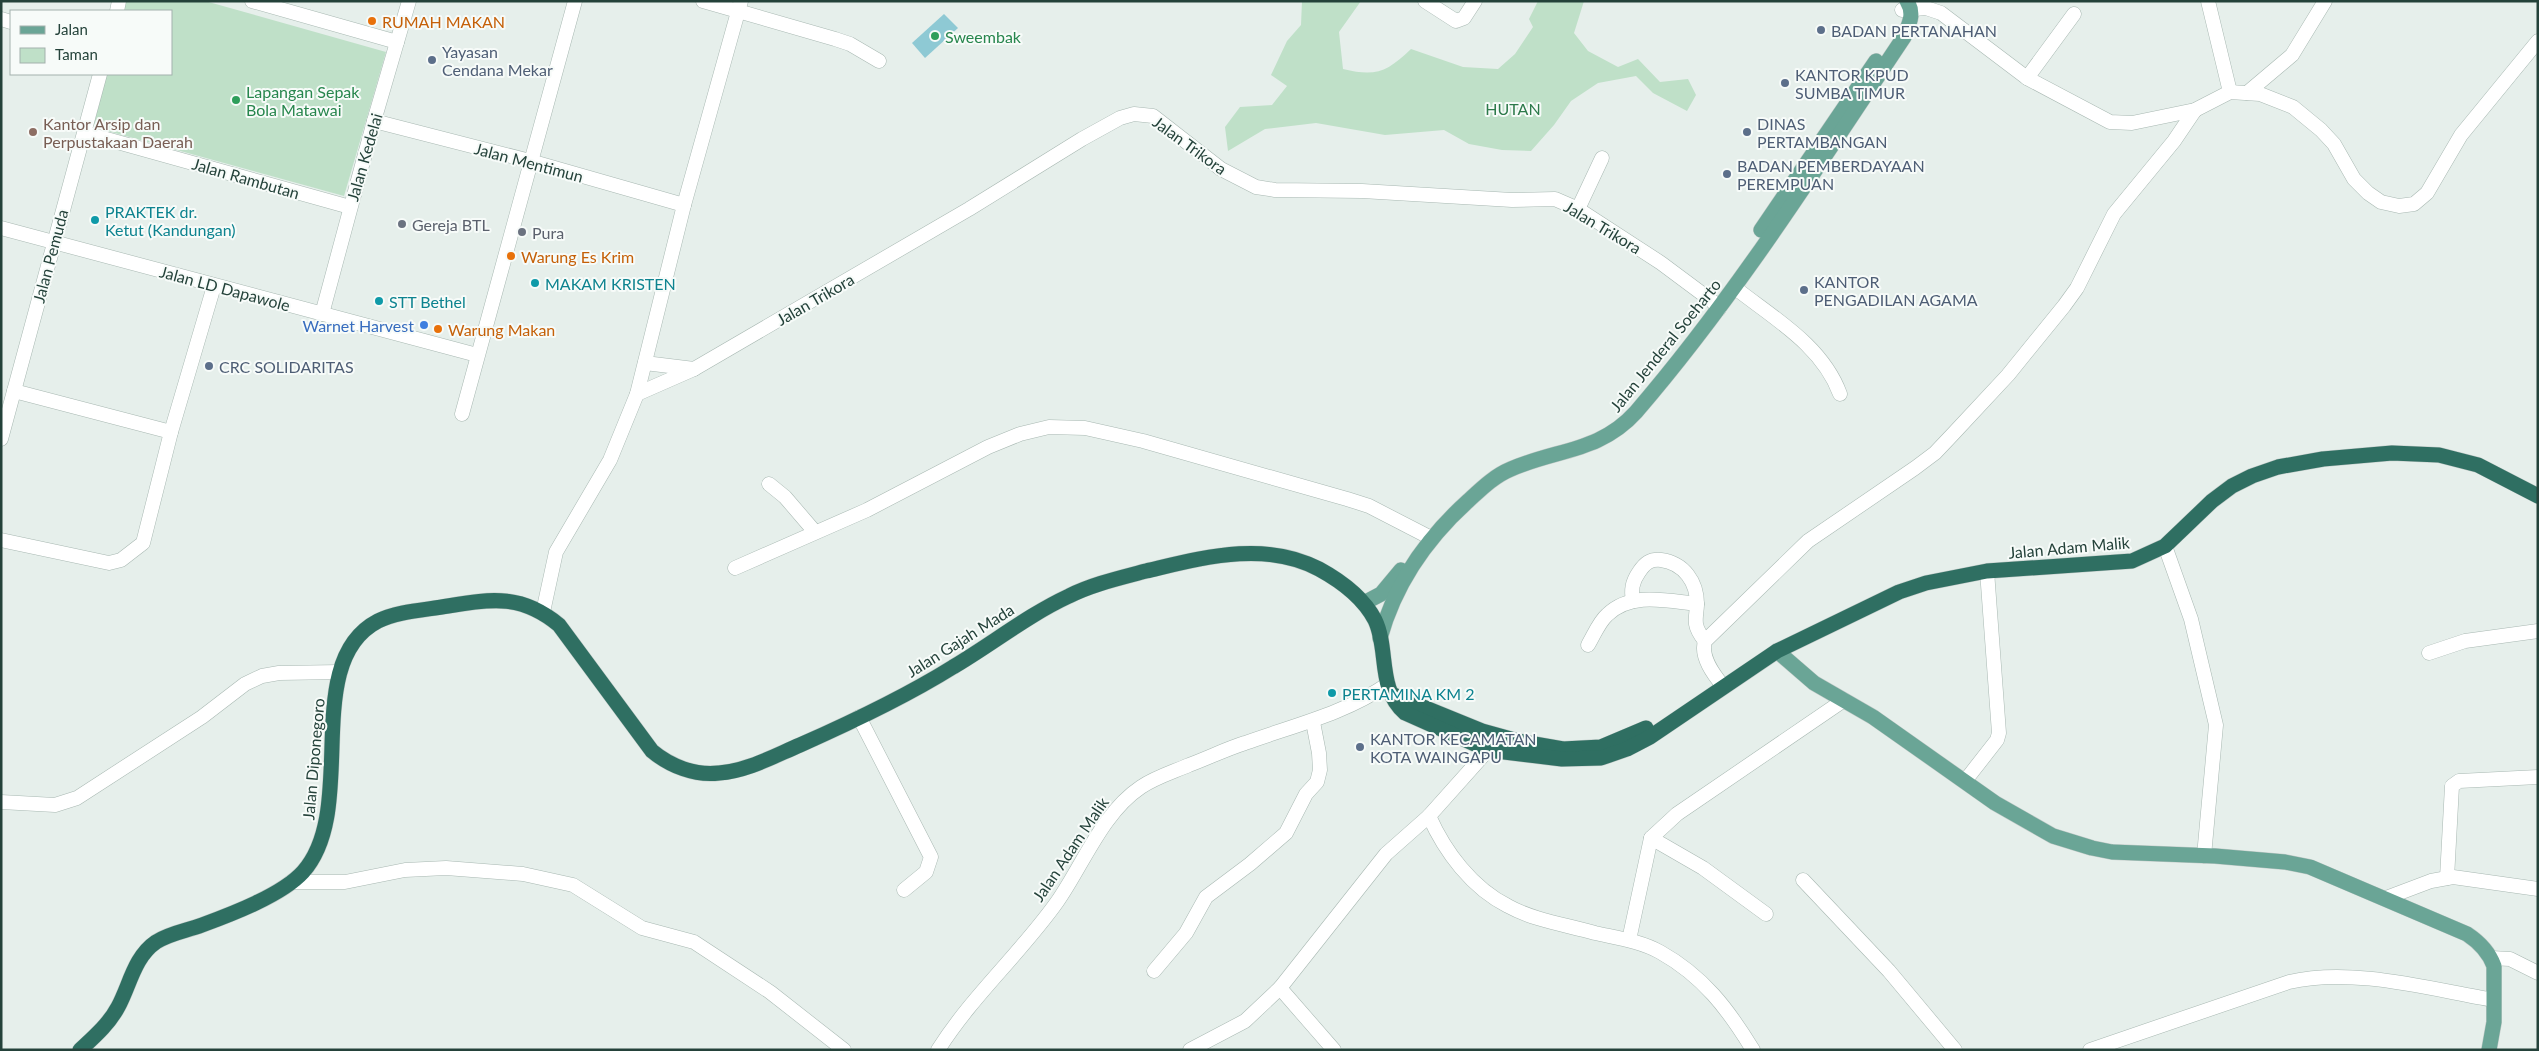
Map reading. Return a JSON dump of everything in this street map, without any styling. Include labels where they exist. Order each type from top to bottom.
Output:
[{"type":"highway","name":"Jalan Adam Malik","points":[[1390,689],[1397,706],[1405,713],[1488,750],[1562,759],[1601,758],[1627,749],[1650,737],[1702,704],[1718,690],[1777,651],[1899,592],[1935,581],[1987,571],[2115,564],[2132,561],[2165,546],[2212,501],[2232,486],[2278,467],[2322,459],[2392,453],[2439,455],[2478,466],[2538,496]]},
{"type":"highway","name":"Jalan Gajah Mada","points":[[544,612],[560,625],[652,751],[663,760],[674,765],[704,774],[720,774],[774,756],[858,717],[931,681],[1028,618],[1069,595],[1117,579],[1199,558],[1236,553],[1284,556],[1317,568],[1341,583],[1364,603],[1376,621],[1390,689]]},
{"type":"highway","name":"Jalan Diponegoro","points":[[80,1050],[112,1017],[133,971],[147,949],[172,934],[210,922],[277,891],[303,871],[311,859],[324,829],[331,789],[333,714],[340,672],[348,649],[355,640],[369,627],[387,617],[496,600],[525,604],[544,612]]},
{"type":"highway","name":"Jalan Adam Malik","points":[[1390,689],[1482,731],[1518,741],[1575,750],[1601,747],[1622,740],[1699,698],[1718,690]]},
{"type":"main road","name":"Jalan Jenderal Soeharto","points":[[1364,603],[1381,594],[1392,583],[1427,536],[1486,485],[1509,470],[1598,441],[1616,431],[1636,412],[1716,305],[1809,168],[1904,37],[1910,21],[1904,5]]},
{"type":"main road","name":"Jalan Jenderal Soeharto","points":[[1716,305],[1734,287],[1809,168]]},
{"type":"main road","name":"Jalan Jenderal Soeharto","points":[[1380,638],[1398,590],[1427,536]]},
{"type":"main road","points":[[1777,651],[1814,682],[1966,781],[2008,811],[2053,836],[2071,843],[2112,852],[2285,862],[2310,867],[2467,934],[2477,941],[2491,958],[2495,976],[2494,1022],[2489,1050]]},
{"type":"street","points":[[252,1],[397,42]]},
{"type":"street","name":"Jalan Kedelai","points":[[322,314],[350,207],[409,1]]},
{"type":"street","points":[[462,414],[575,1]]},
{"type":"street","points":[[703,1],[740,6],[850,44],[879,61]]},
{"type":"street","points":[[1425,1],[1456,21],[1464,18],[1475,1]]},
{"type":"street","points":[[2208,1],[2230,92]]},
{"type":"street","points":[[2247,93],[2292,55],[2326,1]]},
{"type":"street","points":[[1904,5],[1926,8],[1941,13],[2027,78],[2110,122],[2132,123],[2195,110],[2230,92],[2247,93],[2276,100],[2303,113],[2334,144],[2354,179],[2368,193],[2381,202],[2399,206],[2414,204],[2427,193],[2461,134],[2538,41]]},
{"type":"street","points":[[544,612],[556,552],[610,460],[637,394],[684,206],[740,6]]},
{"type":"street","points":[[2027,78],[2074,14]]},
{"type":"street","name":"Jalan Pemuda","points":[[1,439],[5,409],[14,391],[100,75]]},
{"type":"street","points":[[1705,641],[1808,540],[1935,453],[2008,375],[2077,288],[2114,214],[2174,142],[2195,110]]},
{"type":"street","name":"Jalan Trikora","points":[[637,394],[694,369],[808,304],[1018,173],[1120,118],[1134,114],[1153,116],[1221,169],[1256,187],[1275,190],[1362,191],[1512,200],[1555,199],[1578,209],[1661,263],[1716,305]]},
{"type":"street","name":"Jalan Mentimun","points":[[374,121],[530,161],[684,206]]},
{"type":"street","name":"Jalan Rambutan","points":[[85,133],[350,207]]},
{"type":"street","points":[[1578,209],[1602,158]]},
{"type":"street","name":"Jalan LD Dapawole","points":[[1,228],[477,355]]},
{"type":"street","points":[[1,540],[109,563],[132,553],[143,543],[171,432],[214,286]]},
{"type":"street","points":[[1734,287],[1812,348],[1825,364],[1840,394]]},
{"type":"street","points":[[645,363],[694,369]]},
{"type":"street","points":[[14,391],[171,432]]},
{"type":"street","points":[[735,568],[876,505],[988,447],[1039,428],[1061,426],[1098,430],[1181,450],[1347,499],[1368,506],[1427,536]]},
{"type":"street","points":[[769,484],[785,498],[815,532]]},
{"type":"street","points":[[2165,546],[2191,619],[2216,725],[2204,856]]},
{"type":"street","points":[[1633,601],[1631,589],[1638,572],[1646,563],[1655,560],[1676,564],[1686,572],[1692,581],[1697,604],[1696,626],[1705,641],[1704,653],[1718,690]]},
{"type":"street","points":[[1966,781],[1997,740],[1999,733],[1987,571]]},
{"type":"street","points":[[1588,645],[1606,615],[1633,601],[1650,599],[1697,604]]},
{"type":"street","points":[[2429,652],[2465,642],[2538,631]]},
{"type":"street","points":[[1,802],[55,805],[77,798],[202,717],[245,684],[262,676],[279,673],[340,672]]},
{"type":"street","name":"Jalan Adam Malik","points":[[938,1050],[977,996],[1056,903],[1112,815],[1123,801],[1141,787],[1169,773],[1246,742],[1313,722],[1390,689]]},
{"type":"street","points":[[1630,940],[1651,838],[1677,814],[1844,700]]},
{"type":"street","points":[[858,717],[931,857],[926,872],[904,890]]},
{"type":"street","points":[[1154,971],[1186,933],[1206,897],[1286,834],[1306,794],[1317,782],[1320,770],[1320,753],[1313,722]]},
{"type":"street","points":[[1190,1050],[1245,1021],[1280,988],[1386,854],[1429,816],[1488,750]]},
{"type":"street","points":[[2447,878],[2452,786],[2460,781],[2538,777]]},
{"type":"street","points":[[1429,816],[1448,849],[1476,885],[1509,907],[1595,933],[1630,940],[1659,952],[1701,981],[1720,1000],[1753,1050]]},
{"type":"street","points":[[1651,838],[1703,868],[1766,914]]},
{"type":"street","points":[[291,882],[345,882],[406,870],[446,868],[523,874],[573,884],[642,928],[694,942],[770,992],[844,1050]]},
{"type":"street","points":[[2386,898],[2431,881],[2463,877],[2538,889]]},
{"type":"street","points":[[1803,880],[1883,964],[1955,1050]]},
{"type":"street","points":[[2491,958],[2510,959],[2538,973]]},
{"type":"street","points":[[2090,1050],[2289,982],[2316,976],[2366,979],[2494,1000]]},
{"type":"street","points":[[1280,988],[1334,1050]]},
{"type":"green space","name":"Lapangan Sepak Bola Matawai","points":[[126,1],[205,1],[386,52],[344,196],[93,127],[107,75],[172,75],[172,10],[123,10]]},
{"type":"green space","name":"HUTAN","points":[[1302,1],[1361,1],[1339,32],[1343,69],[1373,72],[1388,68],[1411,49],[1463,67],[1498,69],[1515,54],[1533,27],[1529,19],[1538,1],[1584,1],[1574,33],[1588,51],[1618,67],[1638,59],[1660,82],[1688,79],[1696,95],[1687,111],[1653,93],[1636,76],[1598,83],[1571,101],[1554,125],[1531,151],[1502,150],[1469,144],[1444,130],[1385,135],[1316,123],[1265,129],[1228,151],[1225,127],[1240,107],[1272,105],[1287,86],[1271,75],[1287,41],[1301,25]]},
{"type":"water","name":"Sweembak","points":[[944,14],[958,28],[925,58],[912,43]]},
{"type":"place","name":"RUMAH MAKAN","points":[[372,21]]},
{"type":"place","name":"BADAN PERTANAHAN","points":[[1821,30]]},
{"type":"place","name":"Sweembak","points":[[935,36]]},
{"type":"place","name":"Yayasan Cendana Mekar","points":[[432,60]]},
{"type":"place","name":"KANTOR KPUD SUMBA TIMUR","points":[[1785,83]]},
{"type":"place","name":"Lapangan Sepak Bola Matawai","points":[[236,100]]},
{"type":"place","name":"Kantor Arsip dan Perpustakaan Daerah","points":[[33,132]]},
{"type":"place","name":"DINAS PERTAMBANGAN","points":[[1747,132]]},
{"type":"place","name":"BADAN PEMBERDAYAAN PEREMPUAN","points":[[1727,174]]},
{"type":"place","name":"PRAKTEK dr. Ketut (Kandungan)","points":[[95,220]]},
{"type":"place","name":"Gereja BTL","points":[[402,224]]},
{"type":"place","name":"Pura","points":[[522,232]]},
{"type":"place","name":"Warung Es Krim","points":[[511,256]]},
{"type":"place","name":"MAKAM KRISTEN","points":[[535,283]]},
{"type":"place","name":"KANTOR PENGADILAN AGAMA","points":[[1804,290]]},
{"type":"place","name":"STT Bethel","points":[[379,301]]},
{"type":"place","name":"Warnet Harvest","points":[[424,325]]},
{"type":"place","name":"Warung Makan","points":[[438,329]]},
{"type":"place","name":"CRC SOLIDARITAS","points":[[209,366]]},
{"type":"place","name":"PERTAMINA KM 2","points":[[1332,693]]},
{"type":"place","name":"KANTOR KECAMATAN KOTA WAINGAPU","points":[[1360,747]]}]
